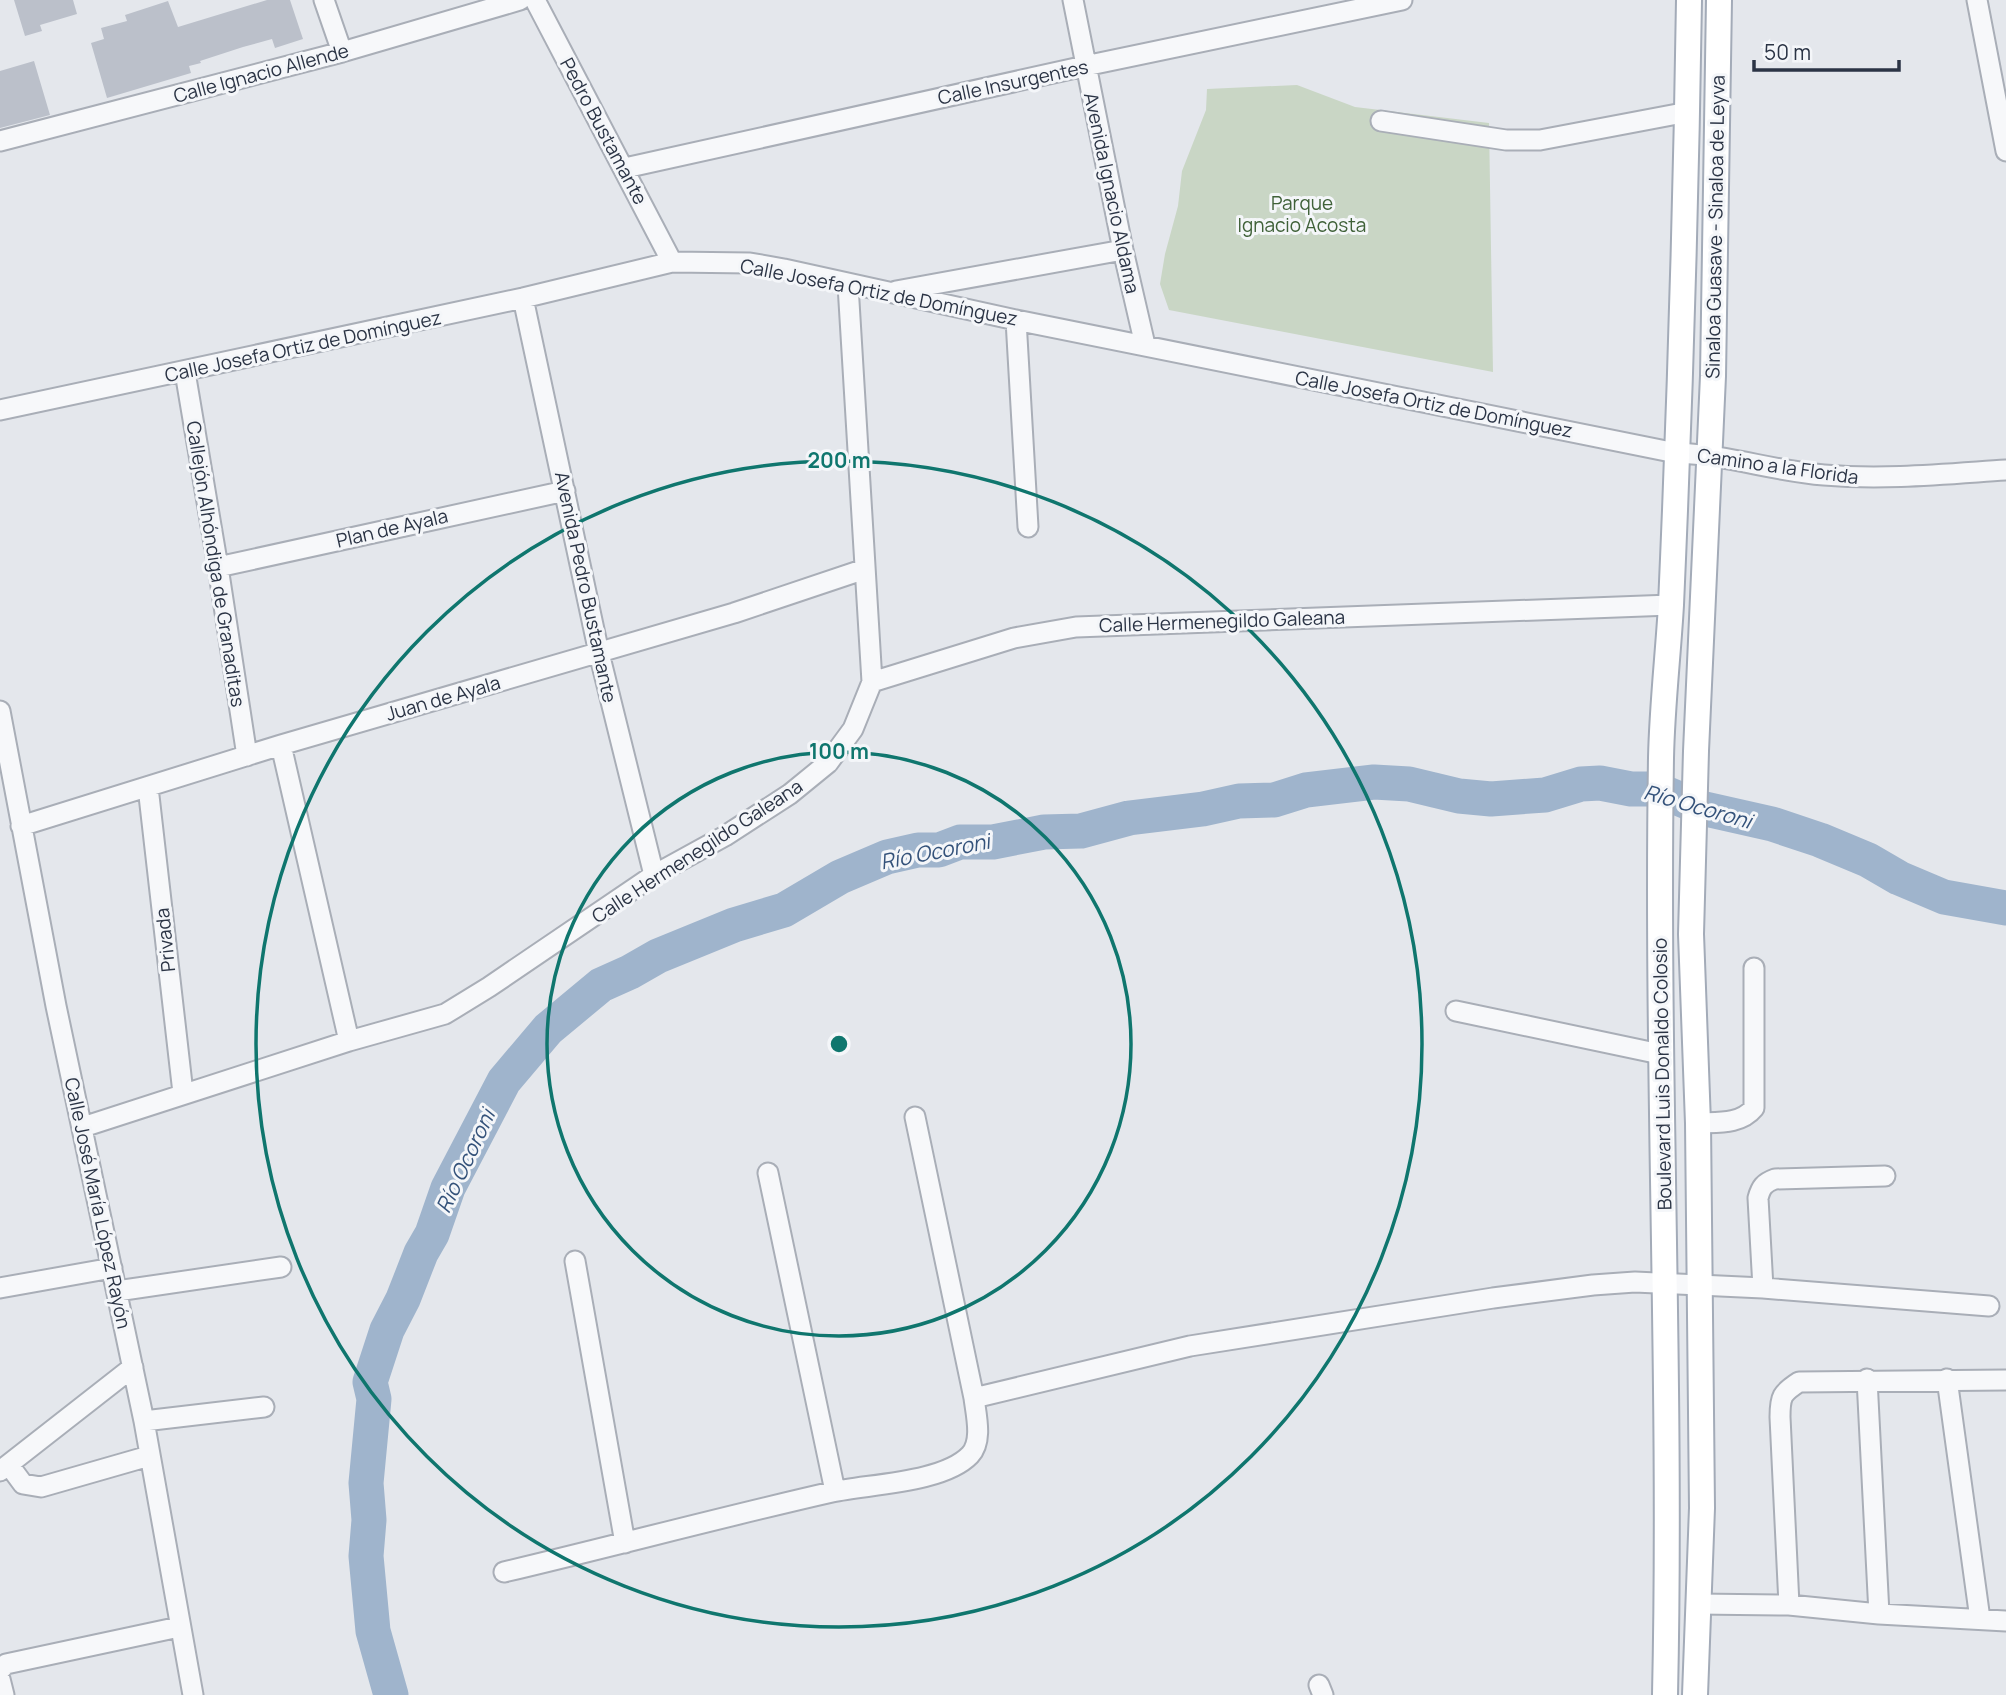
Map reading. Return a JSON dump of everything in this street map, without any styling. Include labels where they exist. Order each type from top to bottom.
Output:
[{"type":"main road","name":"Sinaloa Guasave - Sinaloa de Leyva","points":[[1676,453],[1684,301],[1689,0]]},
{"type":"main road","name":"Sinaloa Guasave - Sinaloa de Leyva","points":[[1710,454],[1720,0]]},
{"type":"main road","name":"Boulevard Luis Donaldo Colosio","points":[[1665,1695],[1668,1556],[1659,933],[1661,751],[1671,605],[1676,453]]},
{"type":"main road","name":"Boulevard Luis Donaldo Colosio","points":[[1695,1695],[1702,1508],[1698,1123],[1691,934],[1696,751],[1710,454]]},
{"type":"street","points":[[324,0],[342,52]]},
{"type":"street","name":"Calle Ignacio Allende","points":[[0,141],[342,52],[520,0]]},
{"type":"street","name":"Pedro Bustamante","points":[[535,0],[672,262]]},
{"type":"street","name":"Avenida Ignacio Aldama","points":[[1073,0],[1123,250],[1145,345]]},
{"type":"street","name":"Calle Insurgentes","points":[[625,168],[1085,66],[1402,0]]},
{"type":"street","points":[[1977,0],[2006,150]]},
{"type":"street","points":[[1381,121],[1506,140],[1540,140],[1688,112]]},
{"type":"street","points":[[885,293],[1123,250]]},
{"type":"street","name":"Calle Josefa Ortiz de Domínguez","points":[[0,410],[523,298],[672,262],[750,263],[1016,320],[1676,453]]},
{"type":"street","points":[[848,285],[872,682]]},
{"type":"street","name":"Avenida Pedro Bustamante","points":[[523,298],[598,653],[654,875]]},
{"type":"street","points":[[1016,320],[1028,527]]},
{"type":"street","name":"Callejón Alhóndiga de Granaditas","points":[[185,372],[247,756]]},
{"type":"street","name":"Camino a la Florida","points":[[1676,453],[1710,454],[1794,472],[1867,478],[2006,470]]},
{"type":"street","name":"Plan de Ayala","points":[[218,567],[565,491]]},
{"type":"street","name":"Juan de Ayala","points":[[21,826],[281,745],[734,613],[865,569]]},
{"type":"street","name":"Calle Hermenegildo Galeana","points":[[83,1127],[349,1041],[445,1014],[654,875],[725,836],[790,794],[828,763],[853,729],[872,682],[1014,638],[1076,627],[1671,605]]},
{"type":"street","name":"Calle José María López Rayón","points":[[0,711],[55,1006],[144,1420],[193,1695]]},
{"type":"street","points":[[281,745],[349,1041]]},
{"type":"street","name":"Privada","points":[[148,788],[183,1093]]},
{"type":"street","points":[[1698,1123],[1739,1119],[1754,1108],[1754,968]]},
{"type":"street","points":[[1456,1011],[1660,1054]]},
{"type":"street","points":[[504,1572],[835,1491],[907,1480],[954,1465],[972,1454],[978,1434],[974,1398],[915,1117]]},
{"type":"street","points":[[768,1173],[835,1491]]},
{"type":"street","points":[[1763,1288],[1758,1198],[1760,1188],[1765,1182],[1775,1179],[1885,1176]]},
{"type":"street","points":[[575,1261],[625,1544]]},
{"type":"street","points":[[117,1291],[281,1267]]},
{"type":"street","points":[[0,1288],[112,1268]]},
{"type":"street","points":[[974,1398],[1191,1346],[1593,1285],[1635,1282],[1763,1288],[1989,1306]]},
{"type":"street","points":[[133,1367],[5,1468],[23,1484],[41,1488],[149,1457]]},
{"type":"street","points":[[1789,1605],[1780,1399],[1788,1388],[1799,1382],[1867,1379],[2006,1380]]},
{"type":"street","points":[[1867,1379],[1879,1614]]},
{"type":"street","points":[[1947,1380],[1980,1619]]},
{"type":"street","points":[[144,1420],[264,1407]]},
{"type":"street","points":[[1697,1604],[1789,1605],[1879,1614],[2006,1621]]},
{"type":"street","points":[[0,1670],[6,1664],[179,1627]]},
{"type":"street","points":[[0,1679],[4,1695]]},
{"type":"green space","name":"Parque Ignacio Acosta","points":[[1297,85],[1355,107],[1489,123],[1493,372],[1169,310],[1160,284],[1165,254],[1178,206],[1182,171],[1206,110],[1207,89]]},
{"type":"building","points":[[14,0],[73,0],[77,14],[40,25],[42,31],[25,36]]},
{"type":"building","points":[[267,0],[290,0],[303,39],[275,48],[272,39],[243,47],[189,66],[191,73],[107,98],[91,43],[104,39],[101,28],[127,21],[125,15],[168,1],[178,27]]},
{"type":"building","points":[[34,61],[50,115],[0,128],[0,71]]},
{"type":"waterway","name":"Río Ocoroni","points":[[391,1695],[373,1631],[366,1556],[369,1520],[366,1483],[374,1399],[370,1382],[387,1330],[432,1234],[448,1188],[504,1081],[548,1029],[601,985],[658,956],[734,925],[784,910],[840,877],[887,857],[918,850],[939,850],[960,842],[993,842],[1044,832],[1081,831],[1129,818],[1203,809],[1239,801],[1274,800],[1306,790],[1374,782],[1409,784],[1459,796],[1491,799],[1545,795],[1581,784],[1600,783],[1631,789],[1656,789],[1701,808],[1772,824],[1820,840],[1944,897],[2006,908]]}]
